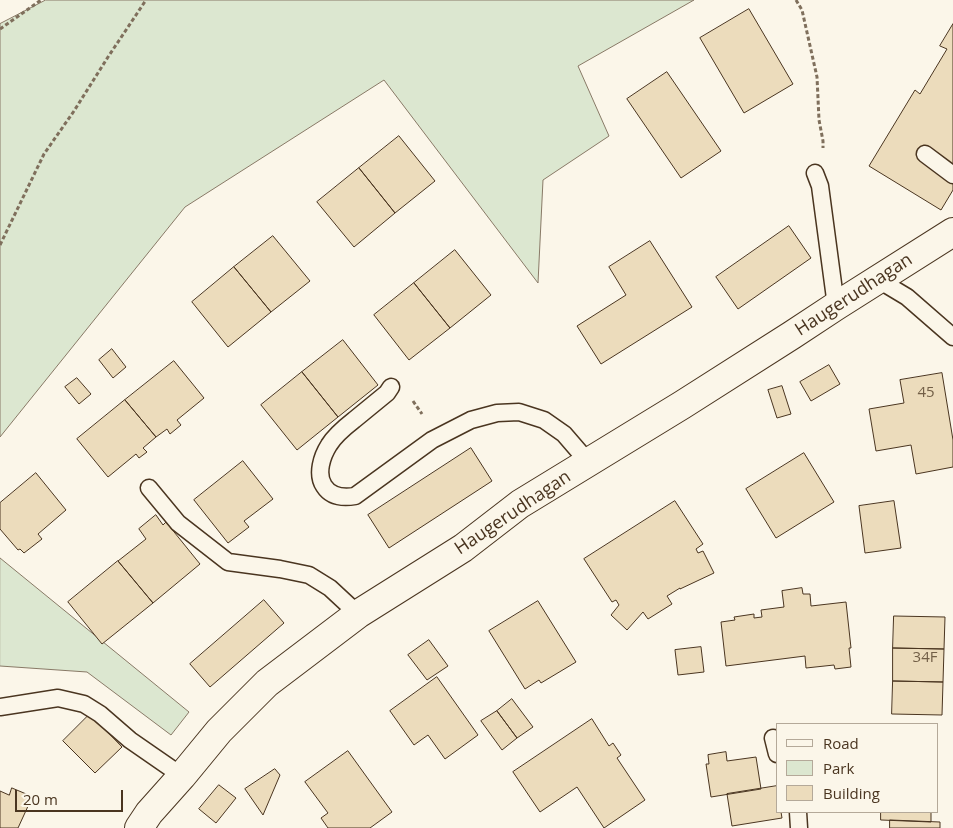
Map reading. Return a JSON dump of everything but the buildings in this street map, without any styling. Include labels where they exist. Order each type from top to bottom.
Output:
[{"type":"street","name":"Haugerudhagan","points":[[139,828],[149,813],[220,731],[267,683],[358,614],[463,548],[520,504],[690,400],[953,232]]},
{"type":"lane","points":[[925,154],[953,175]]},
{"type":"lane","points":[[815,173],[820,186],[836,306]]},
{"type":"lane","points":[[877,279],[907,297],[953,337]]},
{"type":"lane","points":[[391,387],[388,393],[340,432],[329,445],[322,461],[320,472],[324,487],[330,493],[343,497],[355,496],[432,440],[471,420],[497,413],[519,412],[544,420],[564,434],[588,463]]},
{"type":"lane","points":[[149,488],[178,523],[228,562],[280,569],[309,576],[330,588],[358,614]]},
{"type":"lane","points":[[0,707],[58,698],[84,704],[100,714],[130,740],[182,776]]},
{"type":"lane","points":[[798,813],[799,828]]},
{"type":"path","points":[[0,29],[40,0]]},
{"type":"path","points":[[0,245],[44,154],[146,0]]},
{"type":"path","points":[[796,0],[802,10],[817,77],[819,120],[824,141],[822,156],[815,173]]},
{"type":"path","points":[[410,397],[424,417]]},
{"type":"green space","points":[[46,0],[694,0],[578,66],[609,136],[543,180],[538,283],[384,80],[185,207],[0,437],[0,24]]},
{"type":"green space","points":[[0,558],[189,712],[171,735],[87,672],[0,666]]}]
